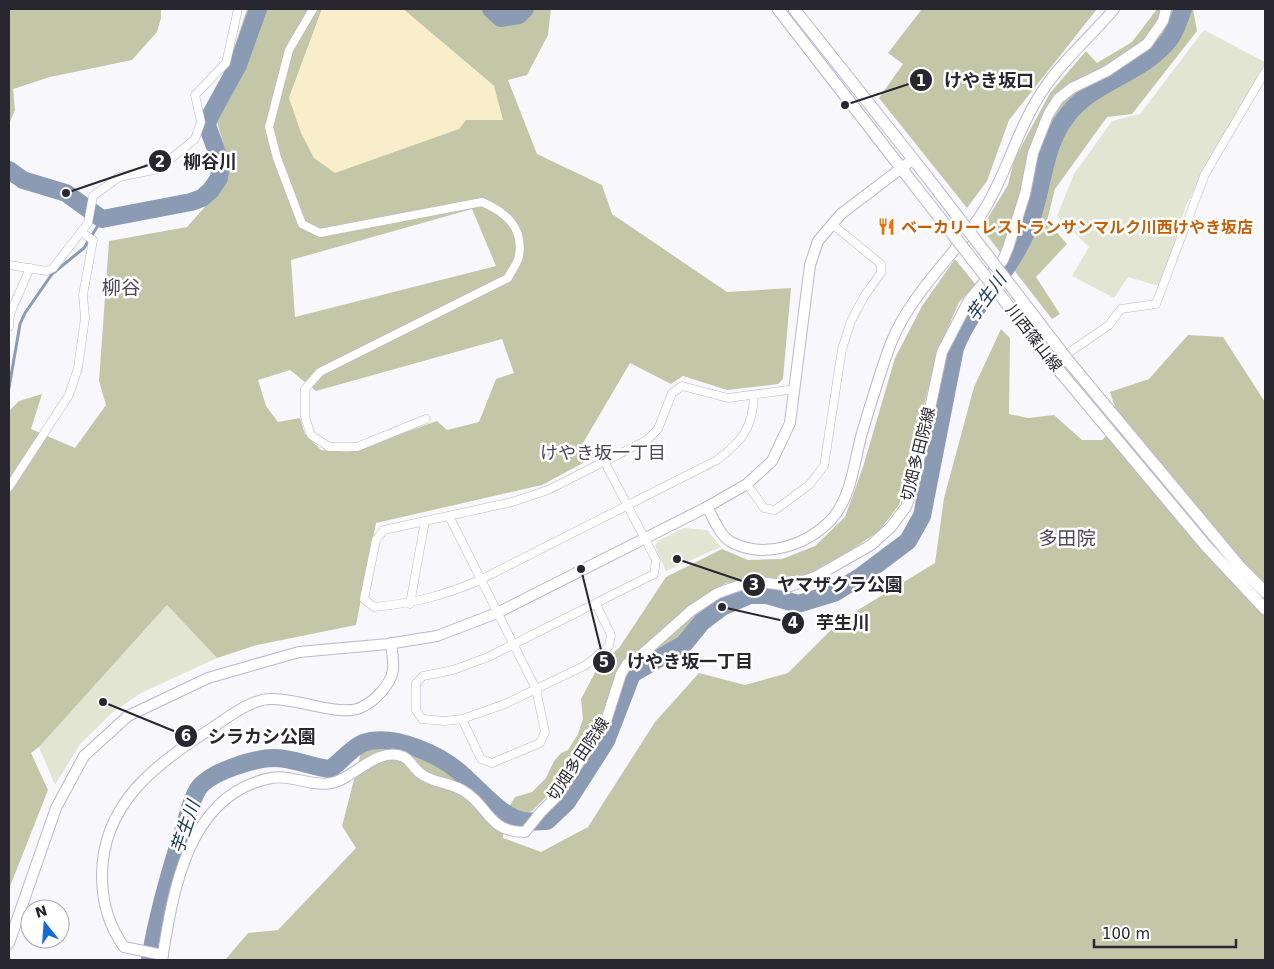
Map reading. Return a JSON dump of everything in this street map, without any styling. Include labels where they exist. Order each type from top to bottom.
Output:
[{"type":"main road","name":"川西篠山線","points":[[778,9],[1057,368],[1206,546],[1265,609]]},
{"type":"main road","name":"川西篠山線","points":[[794,9],[928,178],[1067,360],[1240,567],[1265,592]]},
{"type":"street","points":[[9,265],[47,271],[53,268],[83,233],[88,223],[93,196],[119,177],[158,169],[195,139],[201,122],[195,95],[226,63],[238,9]]},
{"type":"street","points":[[313,9],[289,50],[270,127],[278,158],[302,224],[320,233],[482,202],[502,211],[517,229],[519,256],[508,278],[320,372],[305,389],[305,417],[311,435],[329,447],[357,447],[426,419]]},
{"type":"street","points":[[707,507],[721,533],[733,543],[767,550],[788,547],[811,537],[832,520],[849,486],[862,434],[892,342],[908,311],[924,286],[983,212],[996,188],[1020,129],[1038,96],[1052,76],[1114,9]]},
{"type":"street","name":"切畑多田院線","points":[[161,956],[178,879],[197,831],[218,804],[235,791],[253,783],[272,778],[288,777],[312,783],[330,784],[340,780],[366,763],[382,757],[404,757],[429,780],[462,790],[477,802],[494,824],[526,832],[541,812],[557,796],[606,720],[621,674],[627,664],[640,656],[692,610],[718,593],[752,581],[790,586],[815,578],[871,545],[890,527],[906,506],[913,488],[942,352],[969,300],[1003,260],[1026,194],[1033,153],[1048,115],[1058,99],[1072,88],[1107,71],[1147,44],[1163,21],[1166,9]]},
{"type":"street","points":[[1067,360],[1109,325],[1121,308],[1156,304],[1205,174],[1265,72]]},
{"type":"street","points":[[9,944],[56,808],[84,756],[128,716],[208,678],[299,652],[391,644],[436,636],[497,613],[644,537],[707,507],[747,484],[772,461],[790,423],[810,265],[818,241],[841,214],[912,160]]},
{"type":"street","points":[[747,484],[764,508],[775,510],[809,485],[824,466],[842,349],[851,321],[865,295],[881,273],[881,264],[832,224]]},
{"type":"street","points":[[9,487],[69,395],[78,368],[85,318],[83,295],[93,240],[83,233]]},
{"type":"street","points":[[9,327],[10,314],[30,268]]},
{"type":"street","points":[[754,395],[754,413],[748,430],[734,447],[717,460],[480,580],[445,595],[410,604],[374,607],[364,599],[376,540],[384,530],[512,502],[548,490],[647,440],[658,429],[672,393],[682,386],[728,398],[795,389]]},
{"type":"street","points":[[596,604],[611,635],[609,646],[586,665],[505,704],[462,719],[445,721],[422,719],[416,710],[416,683],[423,676],[453,670],[514,645],[654,574],[656,560],[604,461]]},
{"type":"street","points":[[449,516],[536,689],[545,732],[540,743],[492,763],[481,759],[462,719]]},
{"type":"street","points":[[410,604],[425,521]]},
{"type":"street","points":[[161,956],[124,947],[117,937],[102,892],[102,858],[107,836],[125,801],[146,777],[171,756],[233,715],[259,701],[276,698],[341,710],[361,708],[379,695],[393,672],[391,644]]},
{"type":"green space","points":[[9,9],[161,9],[161,18],[157,32],[132,60],[50,77],[13,89],[15,110],[9,124]]},
{"type":"green space","points":[[247,9],[322,9],[289,98],[494,86],[403,9],[551,9],[548,35],[527,75],[508,80],[537,154],[602,185],[612,214],[727,292],[791,288],[783,379],[778,384],[727,390],[683,376],[671,384],[630,363],[583,443],[596,456],[542,485],[376,523],[356,625],[257,645],[217,658],[167,605],[39,747],[31,753],[48,790],[9,889],[9,411],[19,401],[42,394],[31,429],[75,448],[106,405],[99,381],[109,241],[187,227],[221,189],[227,155],[211,103],[233,51]],"holes":[[[472,209],[496,266],[295,317],[291,260]],[[502,339],[514,373],[496,379],[479,422],[447,430],[437,421],[349,452],[321,450],[305,434],[300,418],[278,422],[266,406],[258,380],[290,370],[316,391]]]},
{"type":"green space","points":[[922,9],[1097,9],[1009,120],[987,181],[967,208],[879,98],[903,64],[888,53]]},
{"type":"green space","points":[[1157,9],[1193,9],[1197,31],[1132,114],[1107,117],[1055,189],[1047,221],[1067,244],[1036,277],[1060,314],[1052,319],[986,234],[984,224],[1008,185],[1014,160],[1050,93],[1086,51],[1097,63],[1132,42]]},
{"type":"green space","points":[[1204,30],[1265,62],[1265,65],[1186,205],[1162,287],[1128,277],[1114,298],[1072,276],[1089,247],[1057,216],[1074,174],[1112,121],[1140,114]]},
{"type":"green space","points":[[955,259],[976,285],[959,302],[937,353],[899,505],[879,531],[836,560],[823,565],[814,573],[792,581],[752,579],[726,583],[708,594],[703,615],[664,653],[651,660],[618,670],[595,732],[575,759],[564,779],[532,811],[517,816],[504,826],[503,838],[541,852],[588,827],[655,722],[699,673],[745,685],[788,673],[840,621],[935,563],[944,498],[974,387],[1001,329],[1010,338],[1009,414],[1028,418],[1054,415],[1082,440],[1102,440],[1120,422],[1110,392],[1149,379],[1188,335],[1223,337],[1265,402],[1265,960],[225,960],[248,933],[278,930],[356,848],[342,826],[363,745],[427,752],[461,779],[479,780],[504,815],[515,797],[532,792],[546,778],[554,761],[561,753],[568,750],[578,734],[583,719],[581,699],[599,665],[619,648],[666,577],[722,549],[748,560],[782,559],[815,546],[845,517],[863,467],[895,358],[922,306]]},
{"type":"green space","points":[[684,528],[707,530],[721,547],[666,571],[655,546],[658,541]]},
{"type":"green space","points":[[167,605],[217,658],[141,693],[113,712],[80,744],[55,785],[39,747]]},
{"type":"sand","points":[[322,9],[403,9],[494,86],[503,120],[466,120],[459,129],[335,173],[314,158],[301,133],[289,98]]},
{"type":"waterway","points":[[9,170],[23,180],[66,193],[102,219],[191,202],[202,198],[211,190],[219,178],[221,163],[207,125],[209,118],[238,65],[258,9]]},
{"type":"waterway","points":[[491,9],[501,18],[519,15],[525,9]]},
{"type":"waterway","name":"芋生川","points":[[150,960],[164,894],[192,803],[198,789],[212,777],[245,763],[274,758],[288,759],[330,769],[354,748],[363,743],[375,740],[389,741],[417,748],[444,761],[456,769],[508,815],[523,821],[547,821],[567,802],[606,741],[632,674],[684,644],[702,622],[722,607],[750,595],[767,595],[798,604],[834,593],[860,577],[908,541],[922,516],[955,348],[971,317],[1011,260],[1028,228],[1047,157],[1058,129],[1066,117],[1089,95],[1145,62],[1158,52],[1169,40],[1183,9]]},
{"type":"waterway","points":[[9,388],[20,324],[25,313],[52,274],[84,248],[102,219]]},
{"type":"place","name":"けやき坂口","points":[[845,105]]},
{"type":"place","name":"柳谷川","points":[[66,193]]},
{"type":"place","name":"ベーカリーレストランサンマルク川西けやき坂店","points":[[887,227]]},
{"type":"place","name":"ヤマザクラ公園","points":[[677,559]]},
{"type":"place","name":"けやき坂一丁目","points":[[581,569]]},
{"type":"place","name":"芋生川","points":[[722,607]]},
{"type":"place","name":"シラカシ公園","points":[[103,702]]},
{"type":"district","name":"柳谷","points":[[121,287]]},
{"type":"district","name":"けやき坂一丁目","points":[[603,452]]},
{"type":"district","name":"多田院","points":[[1067,538]]}]
